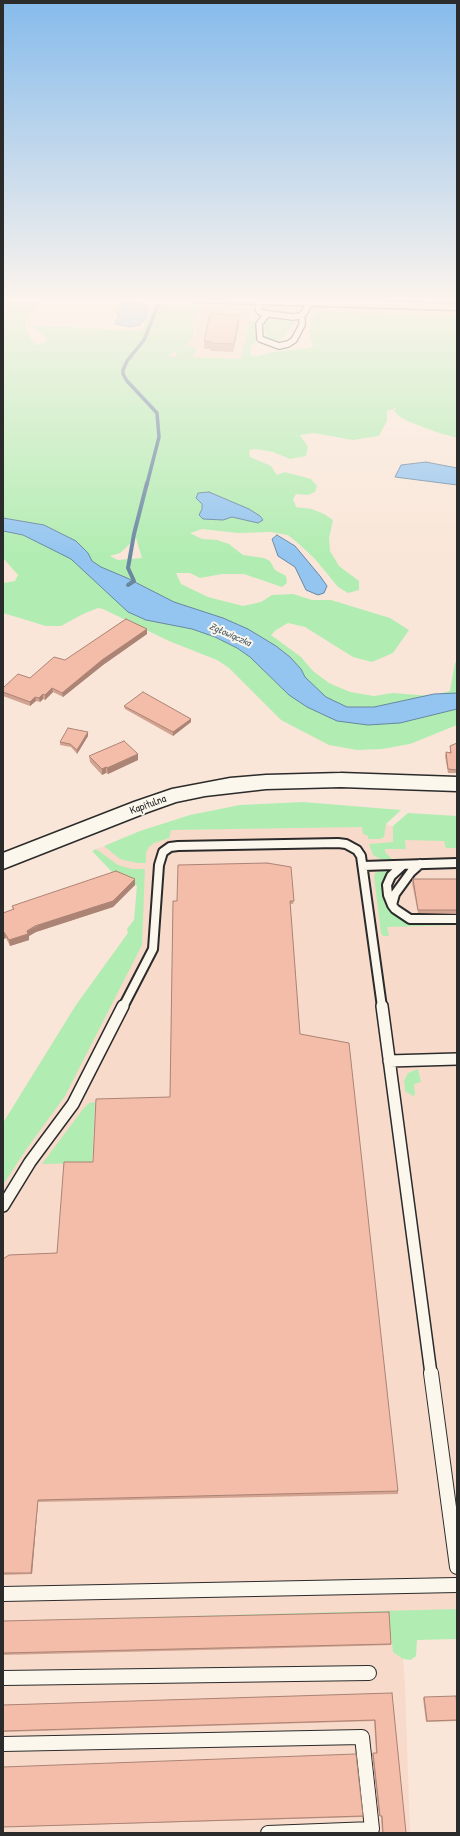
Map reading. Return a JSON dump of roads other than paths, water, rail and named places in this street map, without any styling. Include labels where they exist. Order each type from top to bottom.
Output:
[{"type":"street","name":"Kapitulna","points":[[3,861],[172,796],[230,784],[356,780],[457,784]]},
{"type":"street","name":"Kapitulna","points":[[300,781],[366,792],[457,798]]},
{"type":"lane","points":[[3,1206],[30,1162],[73,1104],[153,949],[159,865],[163,852],[170,847],[178,846],[342,843],[357,850],[361,856],[363,866],[457,1567]]},
{"type":"lane","points":[[363,866],[457,863]]},
{"type":"lane","points":[[392,905],[398,890],[420,864]]},
{"type":"lane","points":[[403,865],[391,876],[387,885],[388,895],[392,905],[400,914],[410,919],[457,919]]},
{"type":"lane","points":[[389,1060],[457,1059]]},
{"type":"lane","points":[[3,1594],[457,1585]]},
{"type":"lane","points":[[3,1678],[369,1673]]},
{"type":"lane","points":[[3,1744],[362,1736],[372,1829],[268,1833]]},
{"type":"water","points":[[426,462],[457,468],[457,485],[395,477],[401,465]]},
{"type":"water","points":[[209,492],[249,509],[260,516],[263,520],[258,523],[232,517],[223,520],[203,519],[199,515],[202,509],[202,504],[196,498],[198,493]]},
{"type":"water","name":"Zgłowiączka","points":[[3,518],[44,525],[76,541],[88,553],[92,561],[101,567],[127,578],[174,602],[223,618],[248,629],[276,646],[290,657],[301,669],[305,677],[326,697],[347,707],[374,707],[434,694],[457,693],[457,709],[400,723],[368,725],[337,721],[307,707],[289,695],[250,657],[237,648],[215,637],[192,629],[146,620],[128,612],[71,559],[23,535],[3,531]]},
{"type":"water","points":[[277,535],[295,546],[320,576],[327,586],[324,593],[318,595],[306,590],[295,567],[278,556],[272,539]]},
{"type":"waterway","points":[[130,385],[157,413],[159,437],[147,484]]},
{"type":"waterway","points":[[128,585],[134,581],[128,568],[134,534],[147,483]]}]
